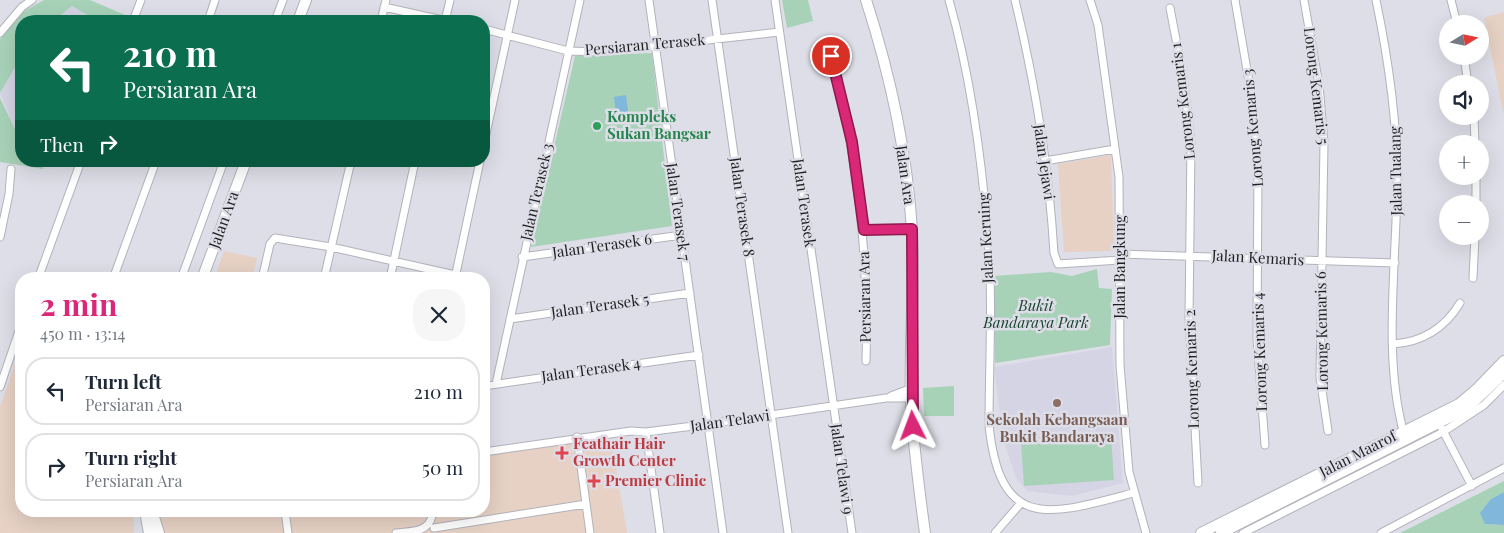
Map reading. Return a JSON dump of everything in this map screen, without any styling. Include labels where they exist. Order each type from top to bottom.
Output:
[{"type":"street","points":[[0,32],[22,7],[32,0]]},
{"type":"street","points":[[135,15],[141,0]]},
{"type":"street","points":[[210,15],[216,0]]},
{"type":"street","points":[[278,15],[283,0]]},
{"type":"street","points":[[300,15],[306,0]]},
{"type":"street","points":[[447,15],[450,0]]},
{"type":"street","points":[[490,115],[515,0]]},
{"type":"street","name":"Jalan Terasek 3","points":[[496,384],[522,257],[580,0]]},
{"type":"street","name":"Jalan Terasek 7","points":[[650,0],[654,46],[723,533]]},
{"type":"street","name":"Jalan Terasek 8","points":[[712,0],[788,533]]},
{"type":"street","name":"Jalan Terasek","points":[[775,0],[833,406]]},
{"type":"street","name":"Jalan Ara","points":[[866,0],[891,90],[901,146],[912,229],[914,278],[912,393],[916,464],[925,533]]},
{"type":"street","name":"Jalan Keruing","points":[[949,0],[968,81],[984,191],[988,241],[989,425],[992,448],[998,473],[1008,491],[1021,504]]},
{"type":"street","name":"Jalan Jejawi","points":[[1014,0],[1025,44],[1045,161],[1054,253],[1058,264],[1120,257]]},
{"type":"street","name":"Jalan Bangkung","points":[[1090,0],[1098,25],[1119,177],[1120,365],[1128,472],[1146,533]]},
{"type":"street","name":"Lorong Kemaris 3","points":[[1235,0],[1254,110],[1258,167],[1258,258]]},
{"type":"street","name":"Lorong Kemaris 5","points":[[1304,0],[1318,85],[1324,143],[1321,262]]},
{"type":"street","name":"Jalan Tualang","points":[[1376,0],[1386,48],[1395,120],[1398,186],[1393,344],[1396,394],[1405,436]]},
{"type":"street","points":[[1451,0],[1455,15]]},
{"type":"street","points":[[385,4],[424,15]]},
{"type":"street","name":"Lorong Kemaris 1","points":[[1170,8],[1183,76],[1191,144],[1191,255]]},
{"type":"street","name":"Persiaran Terasek","points":[[490,31],[568,51],[601,52],[780,32]]},
{"type":"street","name":"Persiaran Ara","points":[[831,56],[852,142],[864,230],[866,361]]},
{"type":"street","points":[[1045,161],[1115,149]]},
{"type":"street","points":[[41,272],[79,167]]},
{"type":"street","points":[[116,272],[154,167]]},
{"type":"street","points":[[184,272],[222,167]]},
{"type":"street","name":"Jalan Ara","points":[[205,272],[244,167]]},
{"type":"street","points":[[326,272],[350,167]]},
{"type":"street","points":[[392,272],[414,167]]},
{"type":"street","points":[[456,272],[479,167]]},
{"type":"street","points":[[0,237],[9,194],[11,169]]},
{"type":"street","points":[[0,202],[9,194]]},
{"type":"street","points":[[864,230],[912,229]]},
{"type":"street","name":"Jalan Terasek 6","points":[[522,257],[682,235]]},
{"type":"street","points":[[264,272],[270,244],[275,238],[331,247],[436,272]]},
{"type":"street","points":[[1473,278],[1475,245]]},
{"type":"street","name":"Jalan Kemaris","points":[[1120,257],[1191,255],[1321,262],[1395,263]]},
{"type":"street","name":"Lorong Kemaris 2","points":[[1191,255],[1189,318],[1198,483]]},
{"type":"street","name":"Lorong Kemaris 4","points":[[1258,258],[1257,339],[1264,445]]},
{"type":"street","name":"Lorong Kemaris 6","points":[[1321,262],[1320,377],[1328,431]]},
{"type":"street","name":"Jalan Terasek 5","points":[[510,319],[690,293]]},
{"type":"street","points":[[1393,344],[1411,342],[1428,335],[1450,318],[1460,303]]},
{"type":"street","points":[[0,387],[15,343]]},
{"type":"street","name":"Jalan Terasek 4","points":[[490,385],[699,355]]},
{"type":"street","name":"Jalan Maarof","points":[[1439,424],[1478,388],[1504,360]]},
{"type":"street","name":"Jalan Maarof","points":[[1242,533],[1466,409],[1504,373]]},
{"type":"street","name":"Jalan Maarof","points":[[1202,533],[1405,436],[1484,405],[1504,385]]},
{"type":"street","name":"Jalan Telawi","points":[[886,398],[912,393]]},
{"type":"street","name":"Jalan Telawi","points":[[490,451],[577,437],[631,431],[646,432],[709,424],[912,393]]},
{"type":"street","name":"Jalan Telawi 9","points":[[833,406],[852,533]]},
{"type":"street","points":[[1439,424],[1472,486]]},
{"type":"street","points":[[646,432],[660,533]]},
{"type":"street","name":"Jalan Maarof","points":[[1221,533],[1405,436]]},
{"type":"street","points":[[577,437],[590,533]]},
{"type":"street","points":[[1381,533],[1504,468]]},
{"type":"street","points":[[995,533],[1021,504],[1033,510],[1051,512],[1068,510],[1133,493]]},
{"type":"street","points":[[432,517],[434,530],[586,504]]},
{"type":"street","points":[[146,517],[149,533]]},
{"type":"street","points":[[154,517],[159,533]]},
{"type":"street","points":[[285,517],[288,533]]},
{"type":"street","points":[[396,533],[423,529],[430,524],[431,517]]},
{"type":"shaded area","points":[[72,6],[88,15],[61,15]]},
{"type":"shaded area","points":[[1504,12],[1504,116],[1489,42],[1489,16]]},
{"type":"shaded area","points":[[15,67],[15,129],[0,93]]},
{"type":"shaded area","points":[[1111,155],[1114,251],[1064,252],[1058,164]]},
{"type":"shaded area","points":[[224,251],[257,258],[254,272],[216,272]]},
{"type":"shaded area","name":"Sekolah Kebangsaan Bukit Bandaraya","points":[[1112,347],[1123,483],[1072,496],[1027,491],[1016,478],[1003,439],[994,367]]},
{"type":"shaded area","points":[[15,363],[15,517],[134,517],[134,533],[0,533],[0,407]]},
{"type":"shaded area","points":[[611,438],[627,533],[162,533],[158,517],[490,517],[490,454]]},
{"type":"green space","points":[[44,0],[90,0],[125,15],[88,15],[72,6],[61,15],[19,15]]},
{"type":"green space","points":[[782,0],[808,0],[813,21],[787,28]]},
{"type":"green space","points":[[15,20],[15,67],[0,93],[0,39]]},
{"type":"green space","name":"Kompleks Sukan Bangsar","points":[[652,53],[672,226],[531,247],[575,56]]},
{"type":"green space","points":[[0,98],[15,129],[15,164],[0,162]]},
{"type":"green space","name":"Bukit Bandaraya Park","points":[[1097,269],[1099,288],[1112,289],[1110,345],[995,363],[994,276],[1051,272],[1072,276]]},
{"type":"green space","points":[[954,386],[954,416],[924,416],[923,388]]},
{"type":"green space","points":[[1111,436],[1114,480],[1024,486],[1021,442]]},
{"type":"green space","points":[[1504,481],[1504,492],[1491,499],[1485,524],[1504,525],[1504,533],[1400,533]]},
{"type":"water","points":[[626,95],[629,118],[617,120],[614,97]]},
{"type":"water","points":[[1504,492],[1504,525],[1485,524],[1480,513],[1491,499]]},
{"type":"place","name":"Kompleks Sukan Bangsar","points":[[597,126]]},
{"type":"place","name":"Sekolah Kebangsaan Bukit Bandaraya","points":[[1057,403]]},
{"type":"place","name":"Feathair Hair Growth Center","points":[[562,453]]},
{"type":"place","name":"Premier Clinic","points":[[594,481]]},
{"type":"route","points":[[831,56],[843,98],[852,142],[864,230],[912,229],[914,278],[911,398],[913,426]]}]
